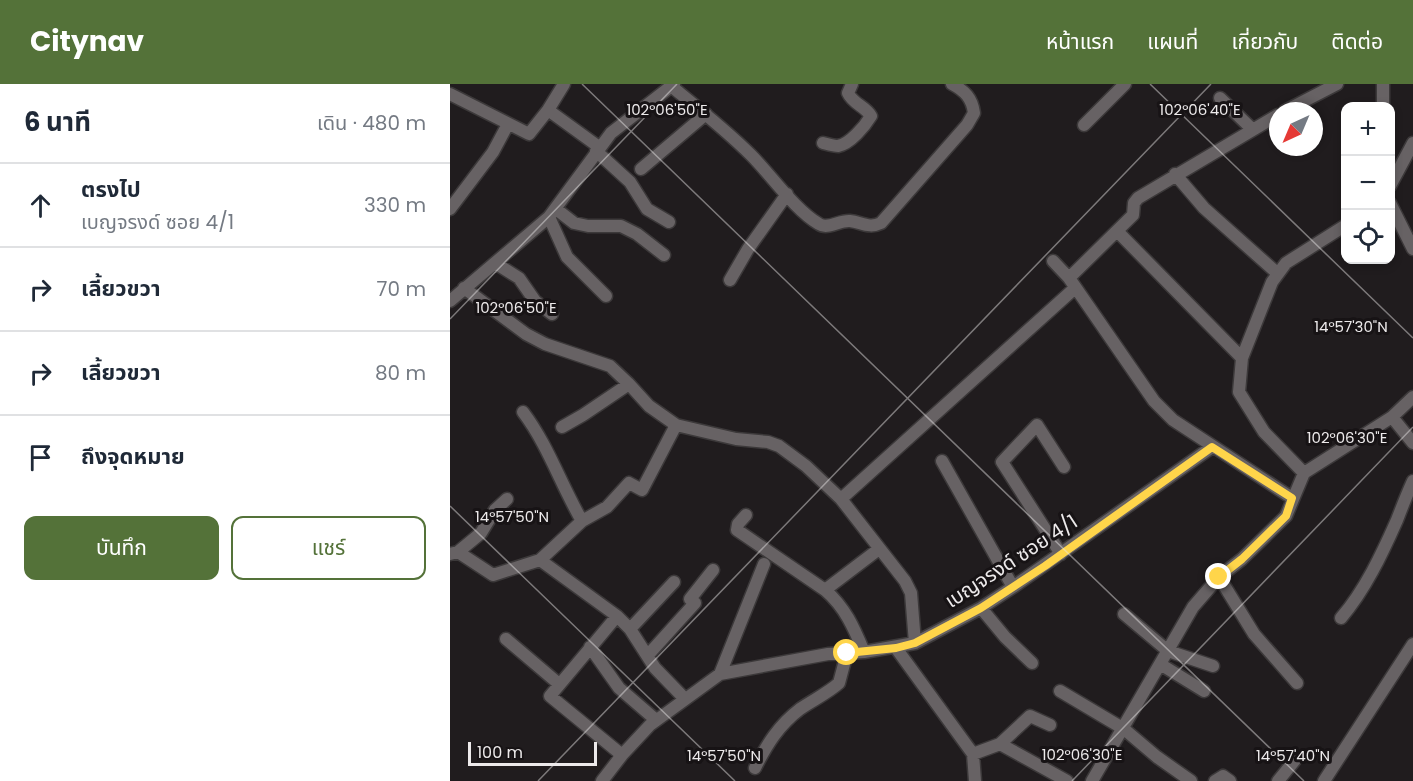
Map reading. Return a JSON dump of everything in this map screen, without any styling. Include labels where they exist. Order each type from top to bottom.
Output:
[{"type":"street","points":[[450,94],[529,134],[548,110],[564,84]]},
{"type":"street","points":[[823,143],[838,146],[847,141],[867,123],[871,116],[868,110],[850,98],[848,93],[852,84]]},
{"type":"street","points":[[450,301],[552,213],[611,133],[672,85],[751,155],[817,223],[824,226],[852,221],[875,226],[881,223],[967,125],[974,113],[973,103],[964,90],[952,84]]},
{"type":"street","points":[[1084,125],[1125,84]]},
{"type":"street","points":[[1302,102],[1337,84]]},
{"type":"street","points":[[1383,84],[1383,102]]},
{"type":"street","points":[[1220,98],[1252,129]]},
{"type":"street","points":[[548,110],[598,149],[630,182],[647,209],[669,222]]},
{"type":"street","points":[[640,169],[706,114]]},
{"type":"street","points":[[841,499],[1072,283],[1133,215],[1134,203],[1138,198],[1174,174],[1269,120]]},
{"type":"street","points":[[450,209],[493,152],[508,124]]},
{"type":"street","points":[[1395,176],[1413,142]]},
{"type":"street","points":[[1174,174],[1204,208],[1277,273]]},
{"type":"street","points":[[730,280],[748,249],[787,194]]},
{"type":"street","points":[[1394,210],[1413,249]]},
{"type":"street","points":[[552,213],[574,223],[588,226],[621,226],[637,234],[664,255]]},
{"type":"street","points":[[552,213],[567,256],[606,296]]},
{"type":"street","points":[[1304,473],[1264,432],[1239,392],[1242,358],[1277,273],[1286,263],[1341,228]]},
{"type":"street","points":[[1117,231],[1242,358]]},
{"type":"street","points":[[1053,261],[1072,283],[1154,401],[1173,420],[1292,498]]},
{"type":"street","points":[[495,263],[519,279],[535,301],[552,314]]},
{"type":"street","points":[[464,288],[526,333],[546,344],[610,366],[649,406],[676,425],[736,439],[768,442],[779,446],[806,465],[841,499],[904,581],[911,593],[915,643]]},
{"type":"street","points":[[562,427],[629,384]]},
{"type":"street","points":[[1092,781],[1124,729],[1192,607],[1219,577],[1242,559],[1286,516],[1304,473],[1392,417],[1413,397]]},
{"type":"street","points":[[523,412],[538,432],[568,497],[582,521]]},
{"type":"street","points":[[1392,417],[1413,443]]},
{"type":"street","points":[[507,499],[495,510],[481,533],[454,553],[493,575],[540,560],[582,521],[607,507],[629,483],[642,490],[676,425]]},
{"type":"street","points":[[1061,554],[1002,462],[1037,425],[1064,467]]},
{"type":"street","name":"เบญจรงด์ ซอย 4/1","points":[[602,781],[622,754],[656,720],[720,674],[828,654],[896,648],[915,643],[981,608],[1013,587],[1212,447]]},
{"type":"street","points":[[942,461],[1013,587]]},
{"type":"street","points":[[1341,618],[1357,598],[1371,572],[1413,481]]},
{"type":"street","points":[[747,515],[738,524],[737,530],[838,601],[864,652]]},
{"type":"street","points":[[825,590],[879,549]]},
{"type":"street","points":[[540,560],[617,616],[630,629],[654,668],[685,699]]},
{"type":"street","points":[[720,674],[764,564]]},
{"type":"street","points":[[648,655],[695,603],[690,599],[713,570]]},
{"type":"street","points":[[1219,577],[1254,634],[1297,683]]},
{"type":"street","points":[[630,629],[674,582]]},
{"type":"street","points":[[981,608],[1005,637],[1032,663]]},
{"type":"street","points":[[1124,614],[1168,651],[1214,666]]},
{"type":"street","points":[[617,616],[550,696],[622,754]]},
{"type":"street","points":[[506,639],[559,684]]},
{"type":"street","points":[[1324,781],[1413,644]]},
{"type":"street","points":[[590,647],[619,688],[656,720]]},
{"type":"street","points":[[896,648],[973,754],[975,781]]},
{"type":"street","points":[[755,768],[779,726],[839,683],[847,653]]},
{"type":"street","points":[[1160,664],[1204,691]]},
{"type":"street","points":[[1060,691],[1124,729],[1157,757],[1191,781]]},
{"type":"street","points":[[973,754],[1000,744],[1030,716],[1050,725]]},
{"type":"street","points":[[1000,744],[1067,781]]},
{"type":"street","points":[[1278,781],[1295,760]]},
{"type":"street","points":[[1215,781],[1223,776],[1230,781]]},
{"type":"route","points":[[847,653],[896,648],[915,643],[981,608],[1045,566],[1212,447],[1292,498],[1286,516],[1242,559],[1219,577]]}]
